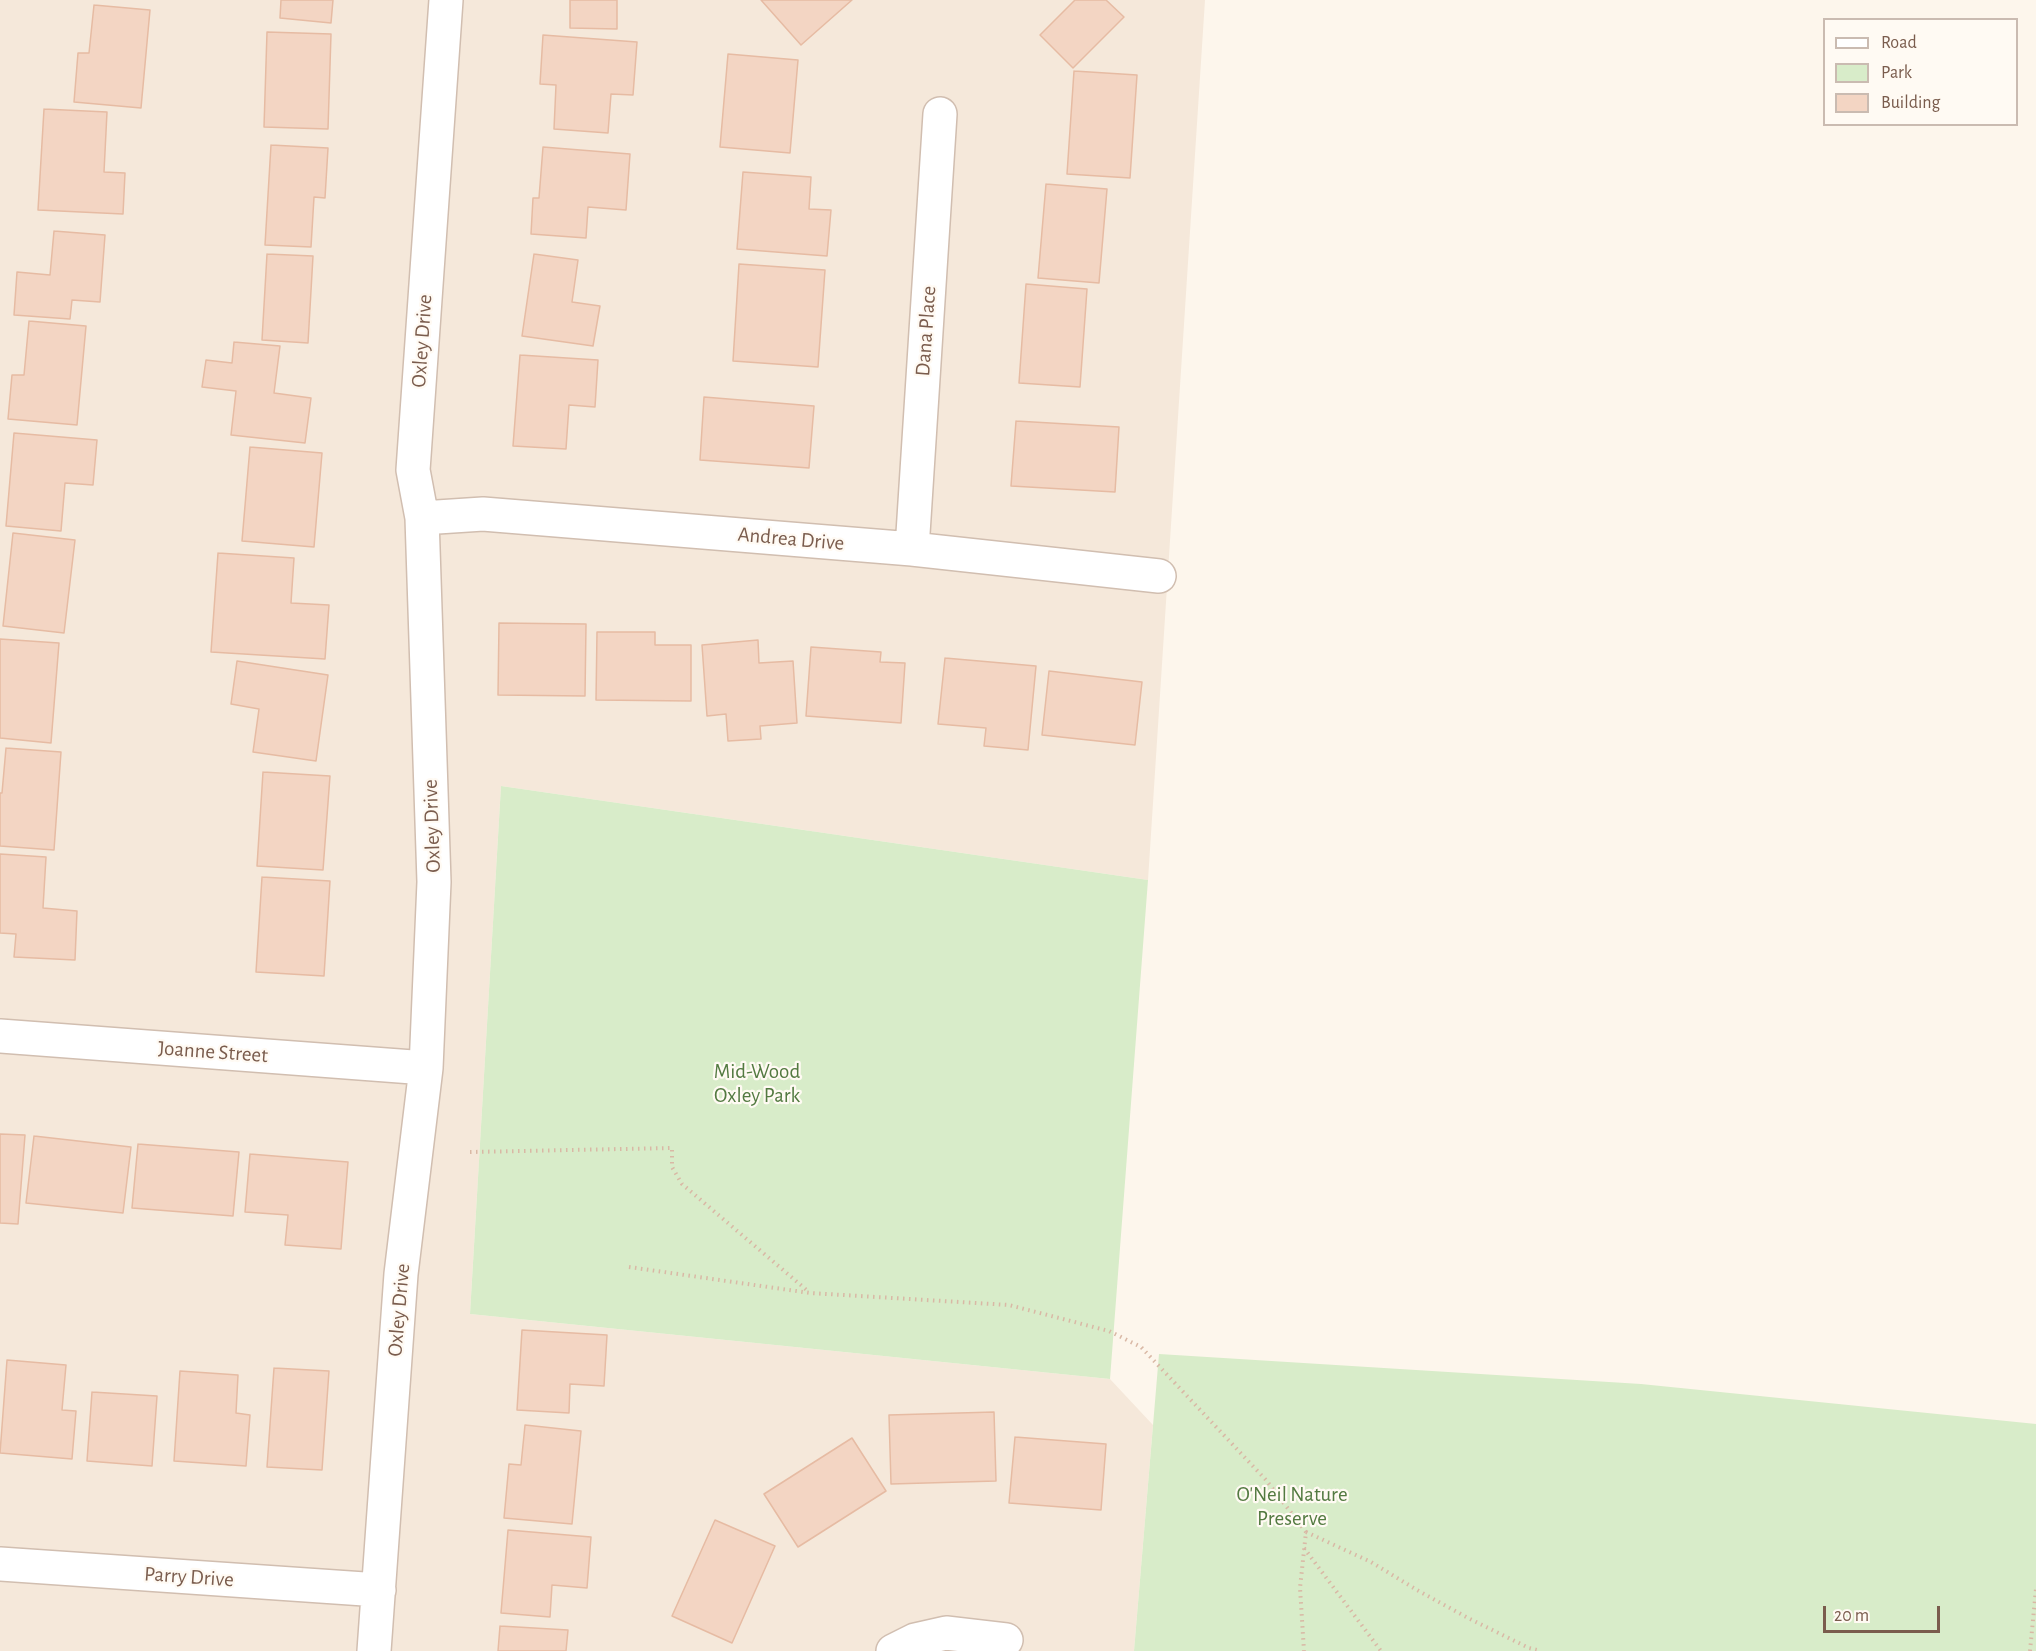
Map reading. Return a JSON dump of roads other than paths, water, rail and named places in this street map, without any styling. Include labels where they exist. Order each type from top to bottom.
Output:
[{"type":"street","name":"Oxley Drive","points":[[374,1651],[401,1274],[426,1068],[434,882],[422,518],[413,470],[446,0]]},
{"type":"street","name":"Dana Place","points":[[912,549],[940,114]]},
{"type":"street","name":"Andrea Drive","points":[[422,518],[483,514],[912,549],[1160,576]]},
{"type":"street","name":"Joanne Street","points":[[0,1036],[426,1068]]},
{"type":"street","name":"Parry Drive","points":[[0,1564],[378,1590]]},
{"type":"street","points":[[893,1651],[915,1640],[946,1633],[1006,1640]]},
{"type":"park label","name":"Mid-Wood Oxley Park","points":[[757,1084]]},
{"type":"park label","name":"O'Neil Nature Preserve","points":[[1292,1507]]}]
